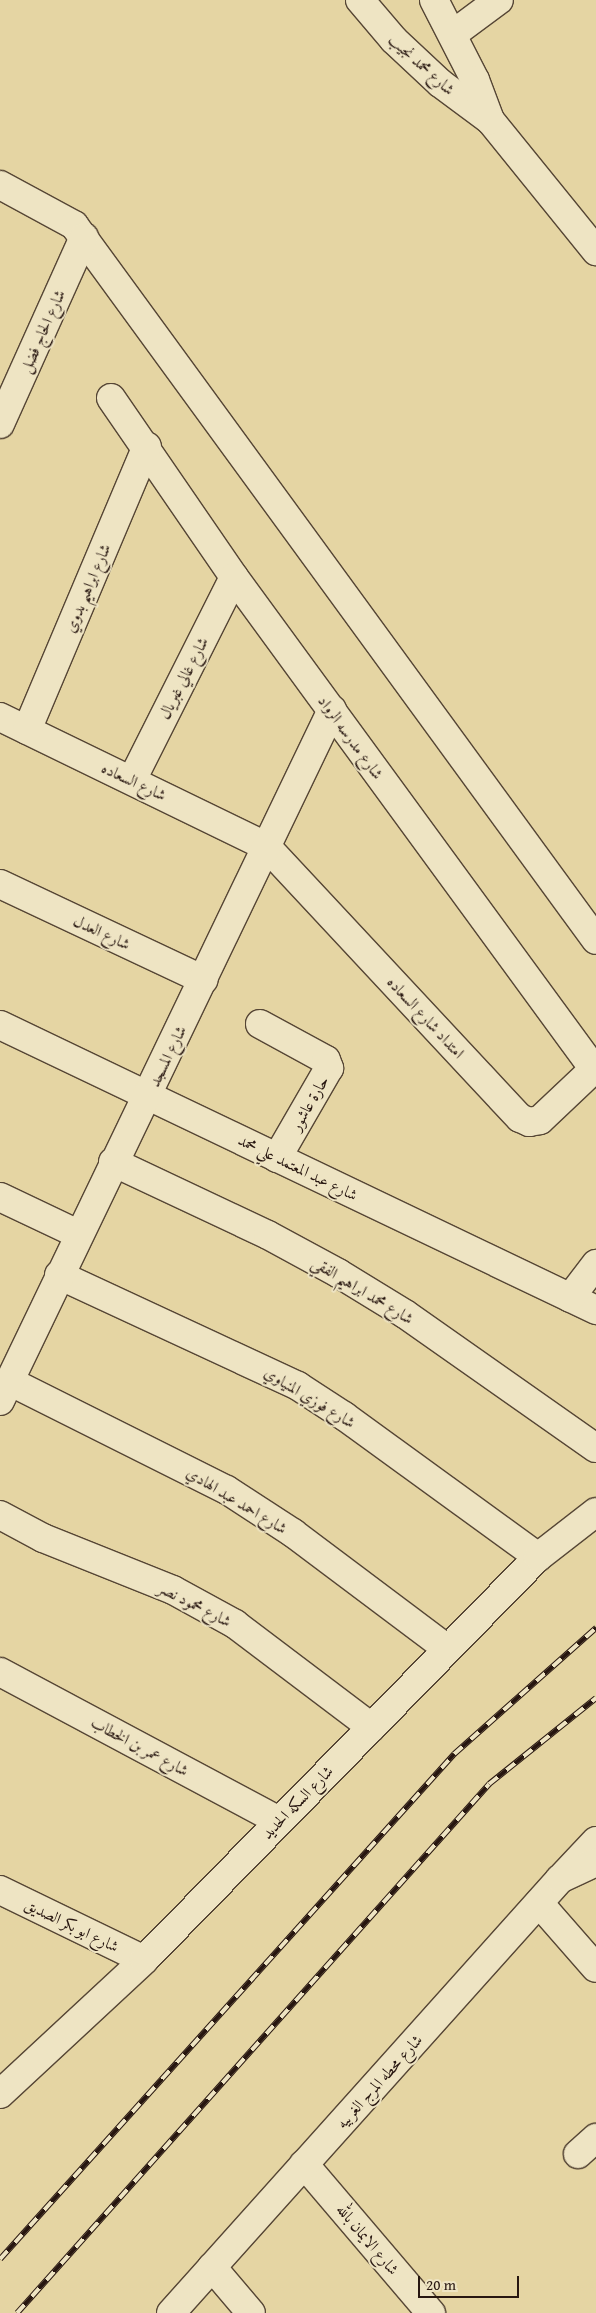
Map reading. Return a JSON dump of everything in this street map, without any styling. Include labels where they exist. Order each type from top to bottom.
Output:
[{"type":"street","name":"شارع محمد نجيب","points":[[360,0],[394,40],[440,83],[490,120],[596,251]]},
{"type":"street","name":"شارع محمد نجيب","points":[[434,0],[453,34],[490,120]]},
{"type":"street","points":[[453,34],[499,0]]},
{"type":"street","points":[[0,185],[74,225],[84,237],[596,940]]},
{"type":"street","name":"شارع الحاج فضل","points":[[0,424],[84,237]]},
{"type":"street","name":"شارع مدرسه الرواد","points":[[111,398],[147,446],[234,577],[595,1071]]},
{"type":"street","name":"شارع ابراهيم بدوي","points":[[27,730],[147,446]]},
{"type":"street","name":"شارع غالي غبريال","points":[[132,780],[234,577]]},
{"type":"street","name":"شارع المسجد","points":[[7,1374],[59,1275],[113,1162],[148,1095],[332,710]]},
{"type":"street","name":"شارع السعاده","points":[[0,717],[266,846]]},
{"type":"street","name":"امتداد شارع السعاده","points":[[266,846],[520,1118],[529,1122],[540,1120],[595,1071]]},
{"type":"street","name":"شارع العدل","points":[[0,884],[204,980]]},
{"type":"street","name":"حارة عاشور","points":[[260,1024],[326,1060],[329,1068],[277,1158]]},
{"type":"street","name":"شارع عبد المعتمد علي محمد","points":[[0,1025],[596,1310]]},
{"type":"street","name":"شارع محمد ابراهيم الفقي","points":[[113,1162],[268,1235],[338,1273],[405,1314],[596,1448]]},
{"type":"street","points":[[0,1197],[78,1234]]},
{"type":"street","points":[[570,1298],[596,1264]]},
{"type":"street","name":"شارع فوزي المنياوي","points":[[59,1275],[298,1386],[344,1416],[538,1557]]},
{"type":"street","name":"شارع احمد عبد الهادي","points":[[7,1374],[227,1490],[293,1533],[446,1648]]},
{"type":"street","name":"شارع السكه الحديد","points":[[6,2081],[144,1960],[446,1648],[538,1557],[596,1512]]},
{"type":"street","name":"شارع محمود نصر","points":[[0,1515],[43,1538],[173,1590],[236,1624],[371,1727]]},
{"type":"street","name":"شارع عمر بن الخطاب","points":[[0,1672],[280,1821]]},
{"type":"street","points":[[560,1879],[596,1841]]},
{"type":"street","name":"شارع محطه المرج الغربيه","points":[[171,2313],[560,1879],[596,1862]]},
{"type":"street","name":"شارع ابو بكر الصديق","points":[[0,1890],[144,1960]]},
{"type":"street","points":[[539,1902],[596,1968]]},
{"type":"street","name":"شارع الايمان بالله","points":[[304,2164],[431,2313]]},
{"type":"street","points":[[212,2267],[251,2313]]},
{"type":"railway","points":[[0,2259],[454,1754],[596,1628]]},
{"type":"railway","points":[[17,2313],[489,1784],[596,1698]]}]
